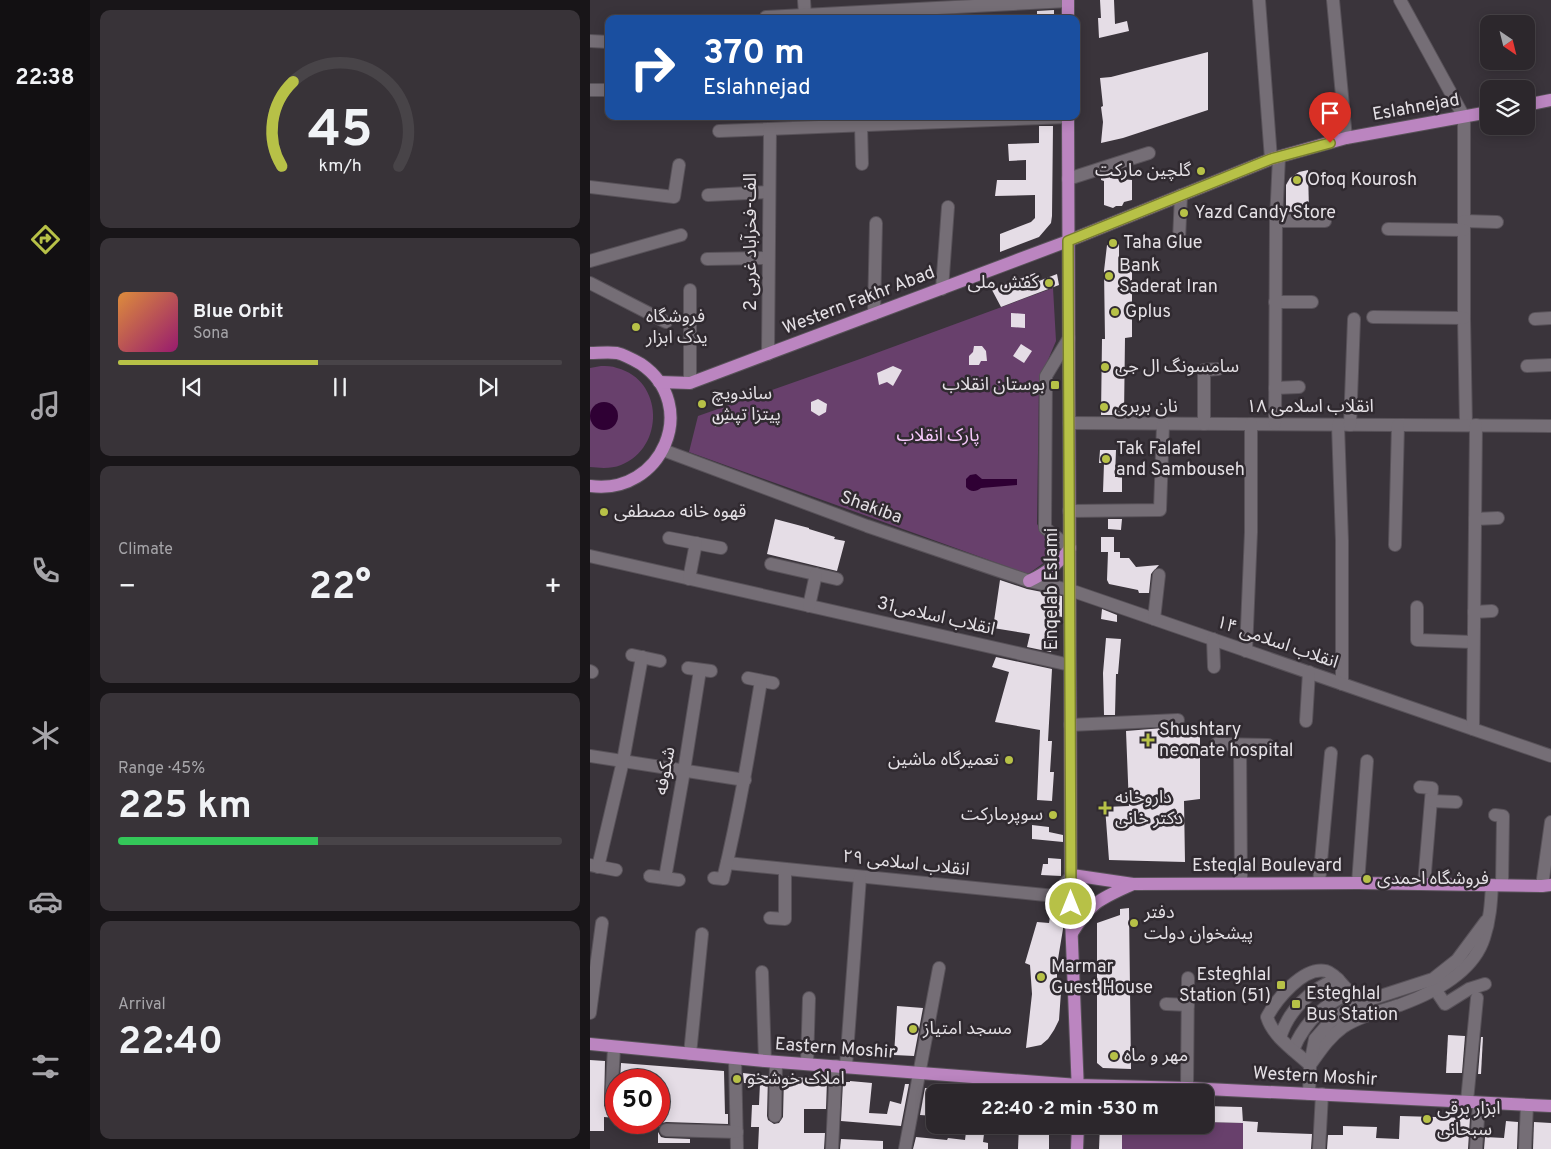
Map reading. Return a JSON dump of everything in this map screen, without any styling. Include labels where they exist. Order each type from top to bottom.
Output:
[{"type":"main road","points":[[1068,1],[1068,15]]},
{"type":"main road","points":[[1535,103],[1551,100]]},
{"type":"main road","name":"Eslahnejad","points":[[1068,241],[1275,158],[1346,138],[1480,114]]},
{"type":"main road","name":"Enqelab Eslami","points":[[1068,120],[1072,933],[1078,1084]]},
{"type":"main road","name":"Western Fakhr Abad","points":[[659,382],[690,383],[1068,241]]},
{"type":"main road","points":[[590,350],[617,353],[634,359],[648,369],[659,382],[667,398],[670,416],[669,433],[663,450],[653,464],[633,481],[618,486],[602,488],[590,486]]},
{"type":"main road","points":[[1029,581],[1050,569],[1070,548]]},
{"type":"main road","name":"Esteqlal Boulevard","points":[[1072,875],[1133,884],[1358,883],[1547,886]]},
{"type":"main road","points":[[1072,933],[1092,905],[1133,884]]},
{"type":"main road","name":"Eastern Moshir","points":[[590,1044],[614,1048],[771,1062],[807,1063],[1025,1084]]},
{"type":"main road","name":"Western Moshir","points":[[1214,1089],[1551,1106]]},
{"type":"main road","points":[[1077,1149],[1078,1134]]},
{"type":"street","points":[[804,0],[805,14]]},
{"type":"street","points":[[1259,0],[1275,158],[1275,424]]},
{"type":"street","points":[[1333,0],[1346,138]]},
{"type":"street","points":[[1400,0],[1464,117],[1464,318],[1475,519],[1473,729]]},
{"type":"street","points":[[792,15],[898,5],[1068,1]]},
{"type":"street","points":[[590,41],[605,42]]},
{"type":"street","points":[[590,90],[605,90]]},
{"type":"street","points":[[719,131],[770,129],[815,122],[861,125],[914,120]]},
{"type":"street","points":[[861,125],[862,164]]},
{"type":"street","name":"2 الف-فخرآباد غربی","points":[[768,354],[770,129]]},
{"type":"street","points":[[1068,179],[1149,153]]},
{"type":"street","points":[[590,186],[674,197],[679,165]]},
{"type":"street","points":[[708,195],[768,192]]},
{"type":"street","points":[[1179,240],[1181,195]]},
{"type":"street","points":[[942,289],[948,207]]},
{"type":"street","points":[[1276,221],[1325,222]]},
{"type":"street","points":[[1388,229],[1497,222]]},
{"type":"street","points":[[874,314],[876,223]]},
{"type":"street","points":[[590,260],[681,236]]},
{"type":"street","points":[[707,259],[768,258]]},
{"type":"street","points":[[590,283],[666,322]]},
{"type":"street","points":[[690,290],[690,383]]},
{"type":"street","points":[[1275,302],[1312,302]]},
{"type":"street","points":[[1373,317],[1464,318]]},
{"type":"street","points":[[1535,319],[1551,318]]},
{"type":"street","points":[[1342,684],[1344,425],[1354,319]]},
{"type":"street","points":[[1069,338],[1046,376],[1045,528],[1070,548]]},
{"type":"street","points":[[1527,366],[1551,365]]},
{"type":"street","points":[[1204,424],[1204,370],[1218,369]]},
{"type":"street","points":[[1275,388],[1299,387]]},
{"type":"street","name":"۱۸ انقلاب اسلامی","points":[[1069,423],[1551,426]]},
{"type":"street","points":[[1246,651],[1251,532],[1251,424]]},
{"type":"street","points":[[1069,512],[1160,510],[1163,425]]},
{"type":"street","points":[[1395,545],[1398,425]]},
{"type":"street","name":"Shakiba","points":[[663,450],[867,526],[1029,581],[1070,590]]},
{"type":"street","points":[[1475,519],[1498,518]]},
{"type":"street","points":[[669,538],[721,548]]},
{"type":"street","points":[[689,578],[696,543]]},
{"type":"street","name":"31انقلاب اسلامی","points":[[590,556],[1070,665]]},
{"type":"street","points":[[771,564],[837,579]]},
{"type":"street","points":[[809,606],[816,574]]},
{"type":"street","points":[[1154,619],[1159,575]]},
{"type":"street","name":"۱۴ انقلاب اسلامی","points":[[1070,590],[1551,756]]},
{"type":"street","points":[[1417,607],[1417,640],[1473,642]]},
{"type":"street","points":[[1474,612],[1492,611]]},
{"type":"street","points":[[1213,639],[1214,667]]},
{"type":"street","points":[[616,870],[594,866],[624,761],[637,656],[660,661]]},
{"type":"street","name":"شکوفه","points":[[664,878],[684,771],[699,670]]},
{"type":"street","points":[[1306,720],[1309,672]]},
{"type":"street","points":[[714,878],[723,879],[727,863],[745,780],[761,681]]},
{"type":"street","points":[[1070,725],[1178,720]]},
{"type":"street","points":[[1216,744],[1268,745]]},
{"type":"street","points":[[1240,745],[1241,883]]},
{"type":"street","points":[[1319,883],[1331,753]]},
{"type":"street","points":[[590,756],[745,780]]},
{"type":"street","points":[[1358,883],[1367,761]]},
{"type":"street","points":[[1424,884],[1428,792],[1456,802]]},
{"type":"street","points":[[1310,1065],[1328,1040],[1344,1027],[1363,1017],[1414,1000],[1452,980],[1476,955],[1484,939],[1497,885],[1503,816],[1495,815]]},
{"type":"street","points":[[1547,886],[1551,822]]},
{"type":"street","name":"انقلاب اسلامی ۲۹","points":[[727,863],[1056,896],[1072,875]]},
{"type":"street","points":[[770,918],[785,919],[785,869]]},
{"type":"street","points":[[650,876],[679,880]]},
{"type":"street","points":[[832,1149],[860,877]]},
{"type":"street","points":[[1319,1149],[1315,1094],[1310,1065],[1315,1039],[1334,1020],[1359,1003],[1433,979],[1457,960],[1490,917]]},
{"type":"street","points":[[590,1013],[602,924]]},
{"type":"street","points":[[690,1054],[702,934]]},
{"type":"street","points":[[905,1149],[939,968]]},
{"type":"street","points":[[1310,1065],[1269,1026],[1266,1017],[1271,1008],[1287,990],[1308,974],[1316,971],[1327,972],[1338,979],[1359,1003],[1363,1017]]},
{"type":"street","points":[[762,972],[774,1116]]},
{"type":"street","points":[[1187,1084],[1188,978]]},
{"type":"street","points":[[1280,1038],[1284,1025],[1292,1012],[1310,995],[1329,982],[1338,979]]},
{"type":"street","points":[[1435,989],[1445,1004],[1469,989],[1485,984]]},
{"type":"street","points":[[1294,1050],[1299,1036],[1308,1023],[1325,1008],[1350,993]]},
{"type":"street","points":[[807,1063],[809,998]]},
{"type":"street","points":[[1476,1149],[1473,1102],[1477,998]]},
{"type":"street","points":[[1166,1004],[1188,1005]]},
{"type":"street","points":[[613,1069],[614,1048]]},
{"type":"street","points":[[735,1059],[737,1149]]},
{"type":"street","points":[[1525,1149],[1527,1105]]},
{"type":"street","points":[[670,1130],[737,1132]]},
{"type":"green space","name":"پارک انقلاب","points":[[1053,288],[1056,341],[1039,381],[1037,524],[1047,538],[1045,562],[1028,574],[689,452],[698,416]]},
{"type":"green space","points":[[601,366],[615,367],[632,375],[644,386],[651,399],[653,415],[651,430],[646,444],[635,456],[621,465],[609,468],[590,467],[590,368]]},
{"type":"green space","points":[[1214,1122],[1243,1123],[1243,1149],[1122,1149],[1122,1134],[1214,1134]]},
{"type":"shaded area","points":[[604,402],[614,406],[618,416],[614,426],[604,430],[594,426],[590,416],[594,406]]},
{"type":"shaded area","points":[[976,474],[982,479],[1017,479],[1017,485],[981,488],[971,491],[966,487],[966,479],[970,475]]},
{"type":"building","points":[[1100,0],[1114,0],[1115,24],[1127,21],[1129,31],[1099,38],[1098,18],[1101,18]]},
{"type":"building","points":[[1054,10],[1054,15],[1037,15],[1037,11]]},
{"type":"building","points":[[1208,52],[1208,110],[1123,138],[1101,143],[1103,122],[1101,107],[1103,106],[1100,78],[1111,77]]},
{"type":"building","points":[[1039,126],[1053,126],[1051,223],[1039,237],[1000,252],[1000,234],[1031,222],[1035,218],[1035,195],[995,196],[997,180],[1026,180],[1026,160],[1009,161],[1008,144],[1039,143]]},
{"type":"building","points":[[1308,170],[1309,211],[1286,212],[1286,185],[1290,178],[1299,172]]},
{"type":"building","points":[[1110,174],[1110,178],[1132,180],[1132,200],[1124,202],[1122,206],[1113,208],[1104,205],[1104,181],[1101,180],[1101,177]]},
{"type":"building","points":[[1119,244],[1119,270],[1132,270],[1132,337],[1125,338],[1124,415],[1101,415],[1102,339],[1105,339],[1104,271],[1107,245]]},
{"type":"building","points":[[1035,273],[1039,281],[1057,274],[1059,285],[1001,307],[992,290]]},
{"type":"building","points":[[1011,313],[1025,314],[1025,328],[1011,327]]},
{"type":"building","points":[[1021,344],[1032,351],[1024,363],[1013,356]]},
{"type":"building","points":[[974,346],[982,346],[986,351],[987,361],[981,361],[979,365],[969,365],[969,356],[973,352]]},
{"type":"building","points":[[893,366],[902,370],[893,386],[887,382],[879,385],[877,373]]},
{"type":"building","points":[[818,399],[827,404],[826,412],[819,416],[811,411],[811,402]]},
{"type":"building","points":[[731,410],[734,421],[715,427],[712,416]]},
{"type":"building","points":[[1100,450],[1116,450],[1115,477],[1122,477],[1122,492],[1103,492],[1104,463],[1099,463]]},
{"type":"building","points":[[775,519],[809,528],[835,537],[834,539],[845,541],[837,571],[767,554]]},
{"type":"building","points":[[1108,519],[1122,519],[1121,530],[1108,529]]},
{"type":"building","points":[[1101,537],[1114,537],[1114,552],[1120,552],[1120,558],[1129,558],[1136,567],[1159,565],[1151,574],[1149,593],[1139,593],[1138,590],[1109,584],[1107,580],[1108,552],[1101,552]]},
{"type":"building","points":[[1000,580],[1027,589],[1062,596],[1062,617],[1058,616],[1051,652],[1027,647],[1030,634],[993,628]]},
{"type":"building","points":[[1102,609],[1117,615],[1117,622],[1101,619]]},
{"type":"building","points":[[1106,638],[1121,639],[1118,674],[1116,674],[1115,715],[1104,715],[1103,673]]},
{"type":"building","points":[[996,657],[1052,669],[1048,741],[1052,741],[1050,772],[1054,772],[1052,801],[1037,800],[1040,730],[995,722],[1009,672],[992,667]]},
{"type":"building","points":[[1200,725],[1200,799],[1184,801],[1185,862],[1109,860],[1105,807],[1129,806],[1126,731]]},
{"type":"building","points":[[1032,825],[1049,827],[1049,832],[1063,835],[1063,842],[1032,839]]},
{"type":"building","points":[[1048,858],[1061,859],[1061,876],[1041,875],[1043,864],[1048,864]]},
{"type":"building","points":[[1061,901],[1063,902],[1063,929],[1057,965],[1057,992],[1061,992],[1059,1020],[1048,1039],[1041,1045],[1026,1048],[1032,994],[1030,965],[1025,963],[1037,922],[1049,923],[1052,904],[1058,904]]},
{"type":"building","points":[[1129,908],[1131,1069],[1103,1068],[1097,1063],[1097,923],[1120,915],[1120,909]]},
{"type":"building","name":"مسجد امتیاز","points":[[897,1006],[923,1008],[914,1056],[894,1055]]},
{"type":"building","points":[[1448,1035],[1465,1036],[1462,1073],[1446,1073]]},
{"type":"building","points":[[1481,1037],[1483,1037],[1481,1074],[1478,1074]]},
{"type":"building","points":[[590,1060],[605,1061],[604,1131],[590,1131]]},
{"type":"building","points":[[621,1063],[724,1071],[725,1114],[728,1114],[728,1124],[670,1122],[670,1069],[621,1069]]},
{"type":"building","points":[[743,1073],[768,1076],[767,1116],[768,1120],[774,1124],[779,1123],[783,1117],[784,1076],[827,1080],[826,1109],[804,1109],[804,1133],[825,1133],[824,1149],[758,1149],[759,1127],[751,1127],[752,1105],[759,1105],[760,1083],[744,1083]]},
{"type":"building","points":[[843,1082],[872,1083],[869,1113],[887,1114],[890,1101],[901,1104],[905,1084],[909,1084],[901,1126],[841,1121]]},
{"type":"building","points":[[925,1088],[926,1088],[926,1115],[920,1115]]},
{"type":"building","points":[[1214,1106],[1242,1107],[1243,1123],[1214,1122]]},
{"type":"building","points":[[1400,1116],[1470,1118],[1468,1149],[1327,1149],[1328,1135],[1343,1135],[1343,1126],[1377,1127],[1376,1138],[1399,1139]]},
{"type":"building","points":[[1243,1121],[1258,1122],[1257,1132],[1312,1134],[1311,1149],[1243,1149]]},
{"type":"building","points":[[1506,1121],[1518,1122],[1517,1149],[1484,1149],[1485,1137],[1504,1138]]},
{"type":"building","points":[[1534,1122],[1551,1123],[1551,1149],[1533,1149]]},
{"type":"building","points":[[658,1134],[665,1138],[690,1139],[690,1143],[658,1143]]},
{"type":"building","points":[[966,1134],[984,1134],[983,1142],[988,1143],[988,1149],[913,1149],[916,1137],[965,1140]]},
{"type":"building","points":[[1019,1134],[1049,1134],[1049,1149],[1018,1149]]},
{"type":"building","points":[[1100,1134],[1122,1134],[1122,1149],[1099,1149]]},
{"type":"building","points":[[841,1139],[883,1141],[883,1149],[840,1149]]},
{"type":"place","name":"گلچین مارکت","points":[[1201,171]]},
{"type":"place","name":"Ofoq Kourosh","points":[[1297,180]]},
{"type":"place","name":"Yazd Candy Store","points":[[1184,213]]},
{"type":"place","name":"Taha Glue","points":[[1113,243]]},
{"type":"place","name":"Bank Saderat Iran","points":[[1109,276]]},
{"type":"place","name":"کفش ملی","points":[[1049,283]]},
{"type":"place","name":"Gplus","points":[[1115,312]]},
{"type":"place","name":"فروشگاه یدک ابزار","points":[[636,327]]},
{"type":"place","name":"سامسونگ ال جی","points":[[1105,367]]},
{"type":"place","name":"بوستان انقلاب","points":[[1055,385]]},
{"type":"place","name":"ساندویچ پیتزا تپش","points":[[702,404]]},
{"type":"place","name":"نان بربری","points":[[1104,407]]},
{"type":"place","name":"Tak Falafel and Sambouseh","points":[[1106,459]]},
{"type":"place","name":"قهوه خانه مصطفی","points":[[604,512]]},
{"type":"place","name":"Shushtary neonate hospital","points":[[1148,740]]},
{"type":"place","name":"تعمیرگاه ماشین","points":[[1009,760]]},
{"type":"place","name":"داروخانه دکتر خانی","points":[[1105,808]]},
{"type":"place","name":"سوپرمارکت","points":[[1053,815]]},
{"type":"place","name":"فروشگاه احمدی","points":[[1367,879]]},
{"type":"place","name":"دفتر پیشخوان دولت","points":[[1134,923]]},
{"type":"place","name":"Marmar Guest House","points":[[1041,977]]},
{"type":"place","name":"Esteghlal Station (51)","points":[[1281,985]]},
{"type":"place","name":"Esteghlal Bus Station","points":[[1296,1004]]},
{"type":"place","name":"مسجد امتیاز","points":[[913,1029]]},
{"type":"place","name":"مهر و ماه","points":[[1114,1056]]},
{"type":"place","name":"املاک خوشخو‌","points":[[737,1079]]},
{"type":"place","name":"ابزار برقی سبحانی","points":[[1427,1119]]},
{"type":"route","points":[[1071,904],[1068,241],[1271,159],[1330,143]]}]
